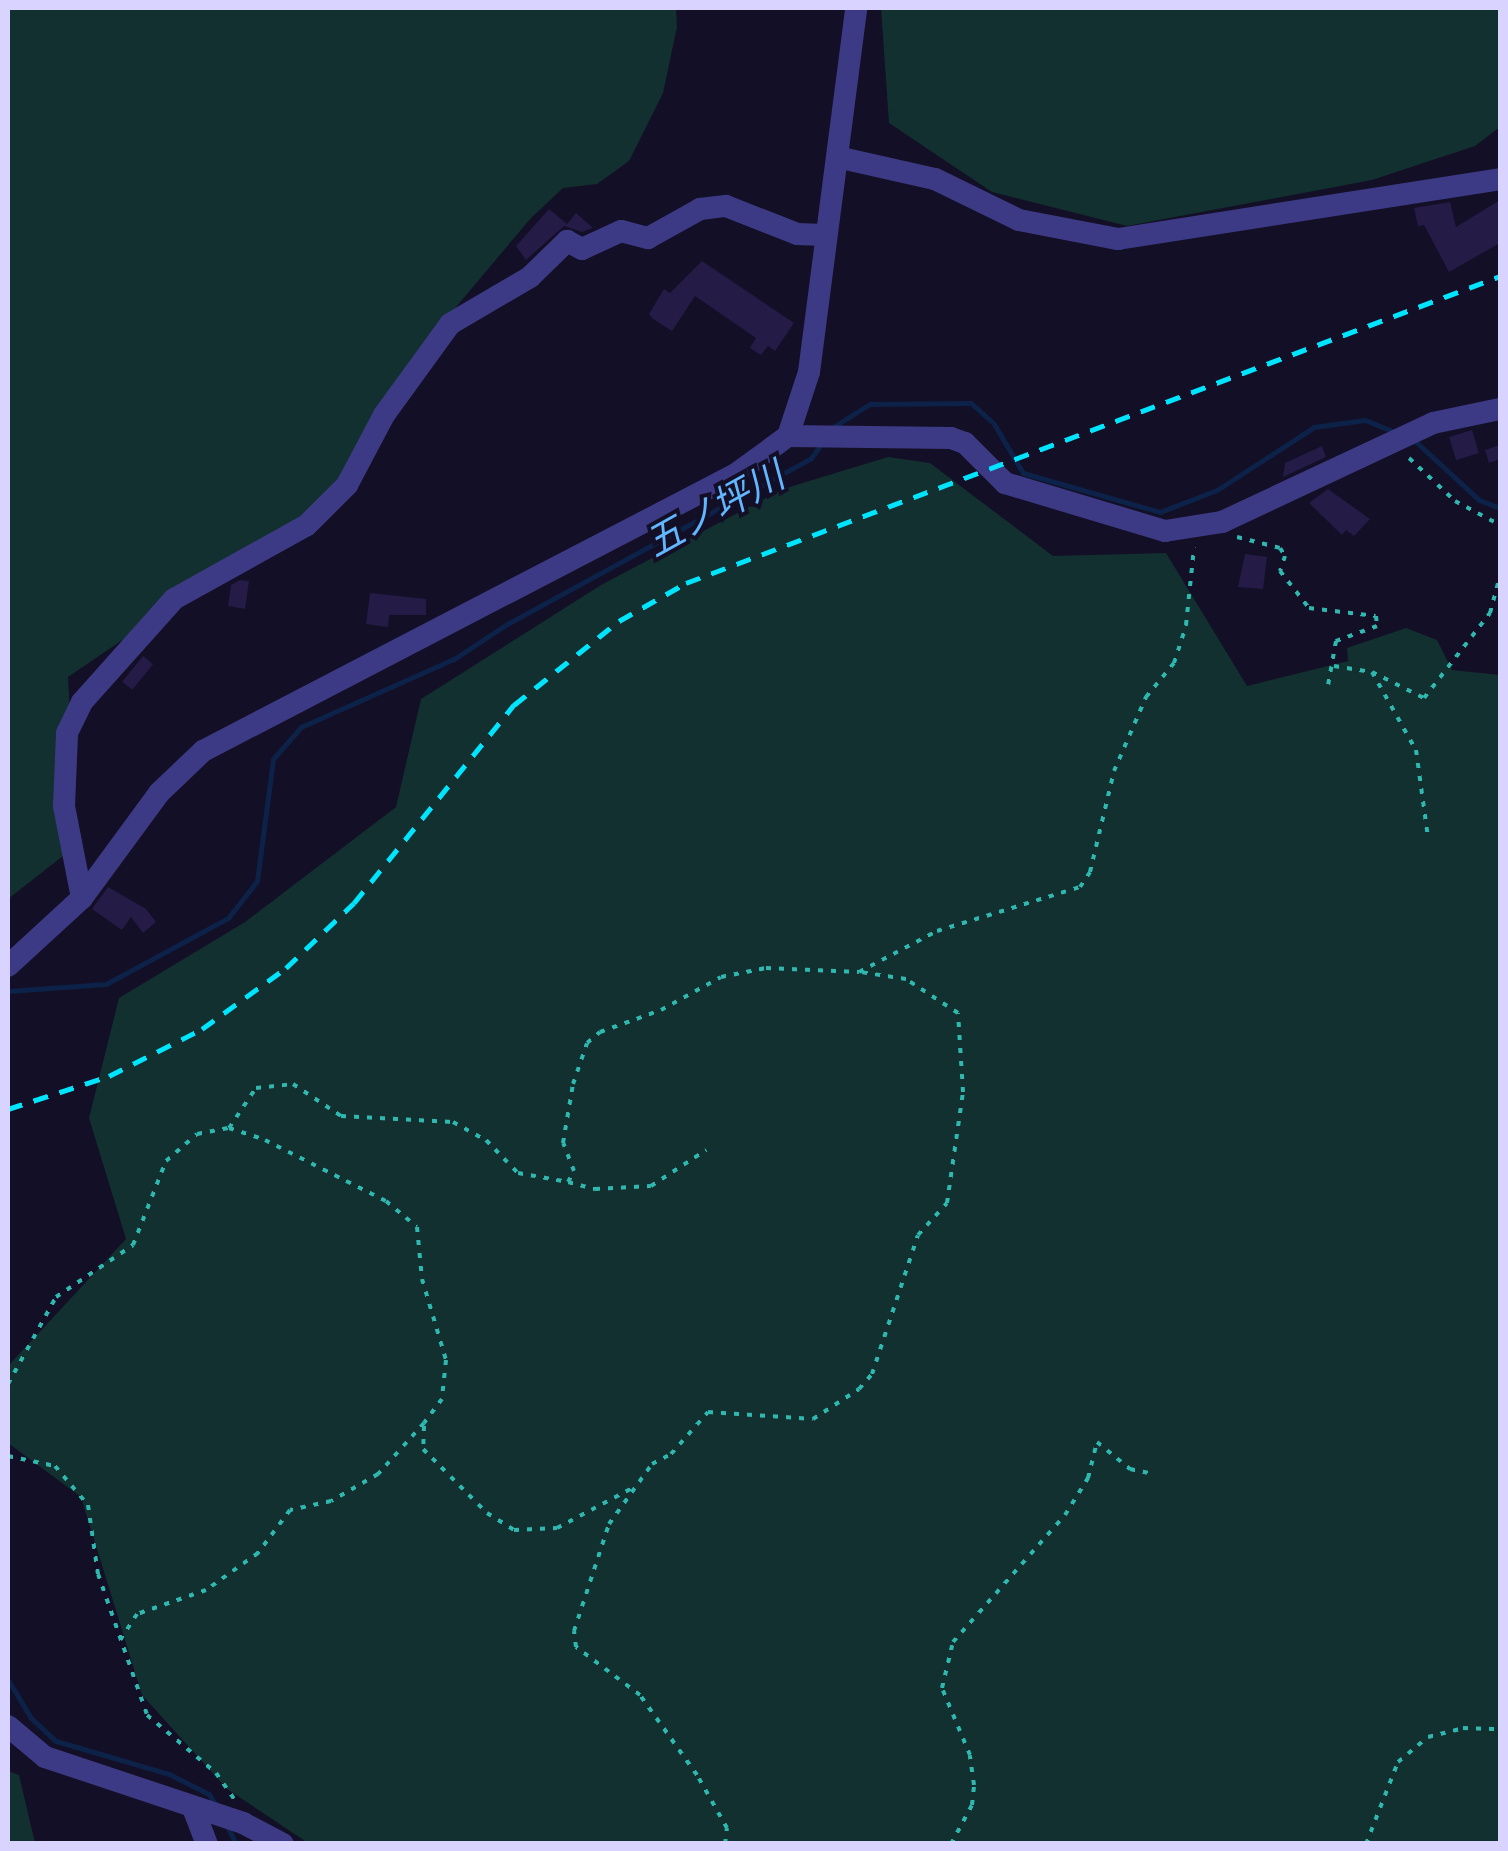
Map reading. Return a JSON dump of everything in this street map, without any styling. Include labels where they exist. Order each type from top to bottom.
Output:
[{"type":"street","points":[[796,437],[809,372],[822,235],[837,157],[856,8]]},
{"type":"street","points":[[837,157],[936,179],[1019,220],[1118,239],[1500,180]]},
{"type":"street","points":[[82,898],[64,806],[67,733],[82,702],[174,599],[307,525],[347,484],[384,415],[450,324],[530,276],[562,242],[582,248],[614,231],[661,235],[700,209],[726,206],[787,230],[822,235]]},
{"type":"street","points":[[8,966],[82,898],[159,793],[203,751],[736,474],[796,437],[950,438],[965,443],[1005,483],[1129,524],[1166,531],[1234,516],[1382,446],[1465,412],[1500,408]]},
{"type":"street","points":[[8,1726],[45,1757],[243,1824],[284,1844]]},
{"type":"street","points":[[193,1808],[207,1844]]},
{"type":"path","points":[[1382,446],[1416,462],[1455,501],[1500,525]]},
{"type":"path","points":[[859,972],[937,932],[1080,887],[1090,872],[1114,771],[1146,698],[1174,663],[1186,625],[1196,527]]},
{"type":"path","points":[[1225,536],[1280,548],[1285,556],[1280,571],[1310,608],[1376,616],[1377,626],[1336,640],[1327,691]]},
{"type":"path","points":[[1332,666],[1372,672],[1424,698],[1490,614],[1500,576]]},
{"type":"path","points":[[1372,672],[1416,750],[1428,838]]},
{"type":"path","points":[[568,1182],[574,1171],[563,1143],[573,1084],[588,1043],[600,1032],[661,1010],[720,977],[766,968],[859,972],[906,979],[958,1013],[962,1092],[946,1203],[918,1235],[872,1374],[859,1389],[813,1418],[708,1412],[638,1484],[609,1524],[574,1631],[576,1647],[640,1694],[697,1775],[727,1828],[725,1844]]},
{"type":"path","points":[[229,1128],[256,1088],[292,1084],[341,1116],[453,1122],[486,1140],[518,1173],[595,1189],[651,1186],[706,1150]]},
{"type":"path","points":[[8,1384],[56,1297],[133,1245],[166,1161],[197,1134],[229,1128],[386,1201],[417,1227],[422,1279],[446,1360],[442,1399],[378,1474],[331,1500],[290,1510],[258,1553],[206,1590],[137,1614],[120,1640]]},
{"type":"path","points":[[424,1423],[423,1449],[487,1513],[514,1530],[557,1528],[638,1484]]},
{"type":"path","points":[[952,1844],[972,1806],[974,1785],[970,1755],[942,1688],[953,1642],[1065,1515],[1088,1478],[1097,1442],[1130,1469],[1153,1474]]},
{"type":"path","points":[[8,1456],[55,1466],[88,1505],[98,1574],[147,1715],[227,1784],[243,1824]]},
{"type":"path","points":[[1366,1844],[1398,1762],[1428,1737],[1463,1728],[1500,1729]]},
{"type":"green space","points":[[8,8],[676,8],[677,27],[663,93],[629,161],[597,184],[563,188],[531,218],[419,351],[340,481],[300,519],[68,677],[77,845],[8,899]]},
{"type":"green space","points":[[881,8],[1500,8],[1500,127],[1475,146],[1372,180],[1127,226],[992,192],[889,123]]},
{"type":"green space","points":[[888,457],[930,463],[1053,556],[1166,553],[1247,686],[1348,661],[1347,648],[1406,628],[1437,640],[1452,670],[1500,675],[1500,1843],[308,1843],[227,1789],[142,1695],[81,1497],[8,1443],[8,1366],[126,1239],[89,1118],[119,998],[245,922],[396,807],[421,699],[601,585],[783,489]]},
{"type":"green space","points":[[8,1771],[19,1775],[35,1843],[8,1843]]},
{"type":"building","points":[[1500,200],[1500,243],[1449,272],[1424,225],[1418,226],[1414,208],[1450,202],[1456,227]]},
{"type":"building","points":[[549,209],[567,224],[576,213],[593,228],[582,232],[564,226],[526,260],[516,246]]},
{"type":"building","points":[[702,261],[794,323],[775,351],[768,346],[761,355],[750,348],[756,338],[695,296],[672,331],[653,319],[649,314],[664,289],[670,293]]},
{"type":"building","points":[[1472,430],[1479,453],[1456,460],[1449,437]]},
{"type":"building","points":[[1500,445],[1500,459],[1489,463],[1485,450]]},
{"type":"building","points":[[1322,446],[1326,457],[1283,477],[1285,463]]},
{"type":"building","points":[[1328,489],[1370,519],[1354,536],[1346,530],[1342,535],[1309,503]]},
{"type":"building","points":[[1245,554],[1267,557],[1263,589],[1238,587]]},
{"type":"building","points":[[249,581],[245,609],[228,606],[231,585]]},
{"type":"building","points":[[370,593],[426,599],[426,615],[389,615],[388,627],[366,624]]},
{"type":"building","points":[[143,656],[153,664],[132,690],[122,682]]},
{"type":"building","points":[[108,887],[146,909],[156,922],[143,933],[131,917],[122,930],[92,909]]},
{"type":"waterway","name":"五ノ坪川","points":[[833,427],[870,404],[971,403],[994,424],[1023,473],[1160,512],[1217,490],[1314,427],[1365,420],[1394,432]]},
{"type":"waterway","name":"五ノ坪川","points":[[1414,440],[1479,500],[1500,508]]},
{"type":"waterway","name":"五ノ坪川","points":[[8,991],[106,984],[228,918],[257,881],[273,759],[301,727],[454,659],[507,624],[811,458],[821,444]]},
{"type":"waterway","points":[[8,1680],[31,1718],[56,1741],[169,1774],[209,1794],[216,1806]]},
{"type":"waterway","points":[[228,1828],[236,1844]]},
{"type":"railway","points":[[8,1109],[109,1076],[202,1029],[286,968],[354,903],[514,705],[619,621],[686,583],[1500,276]]}]
